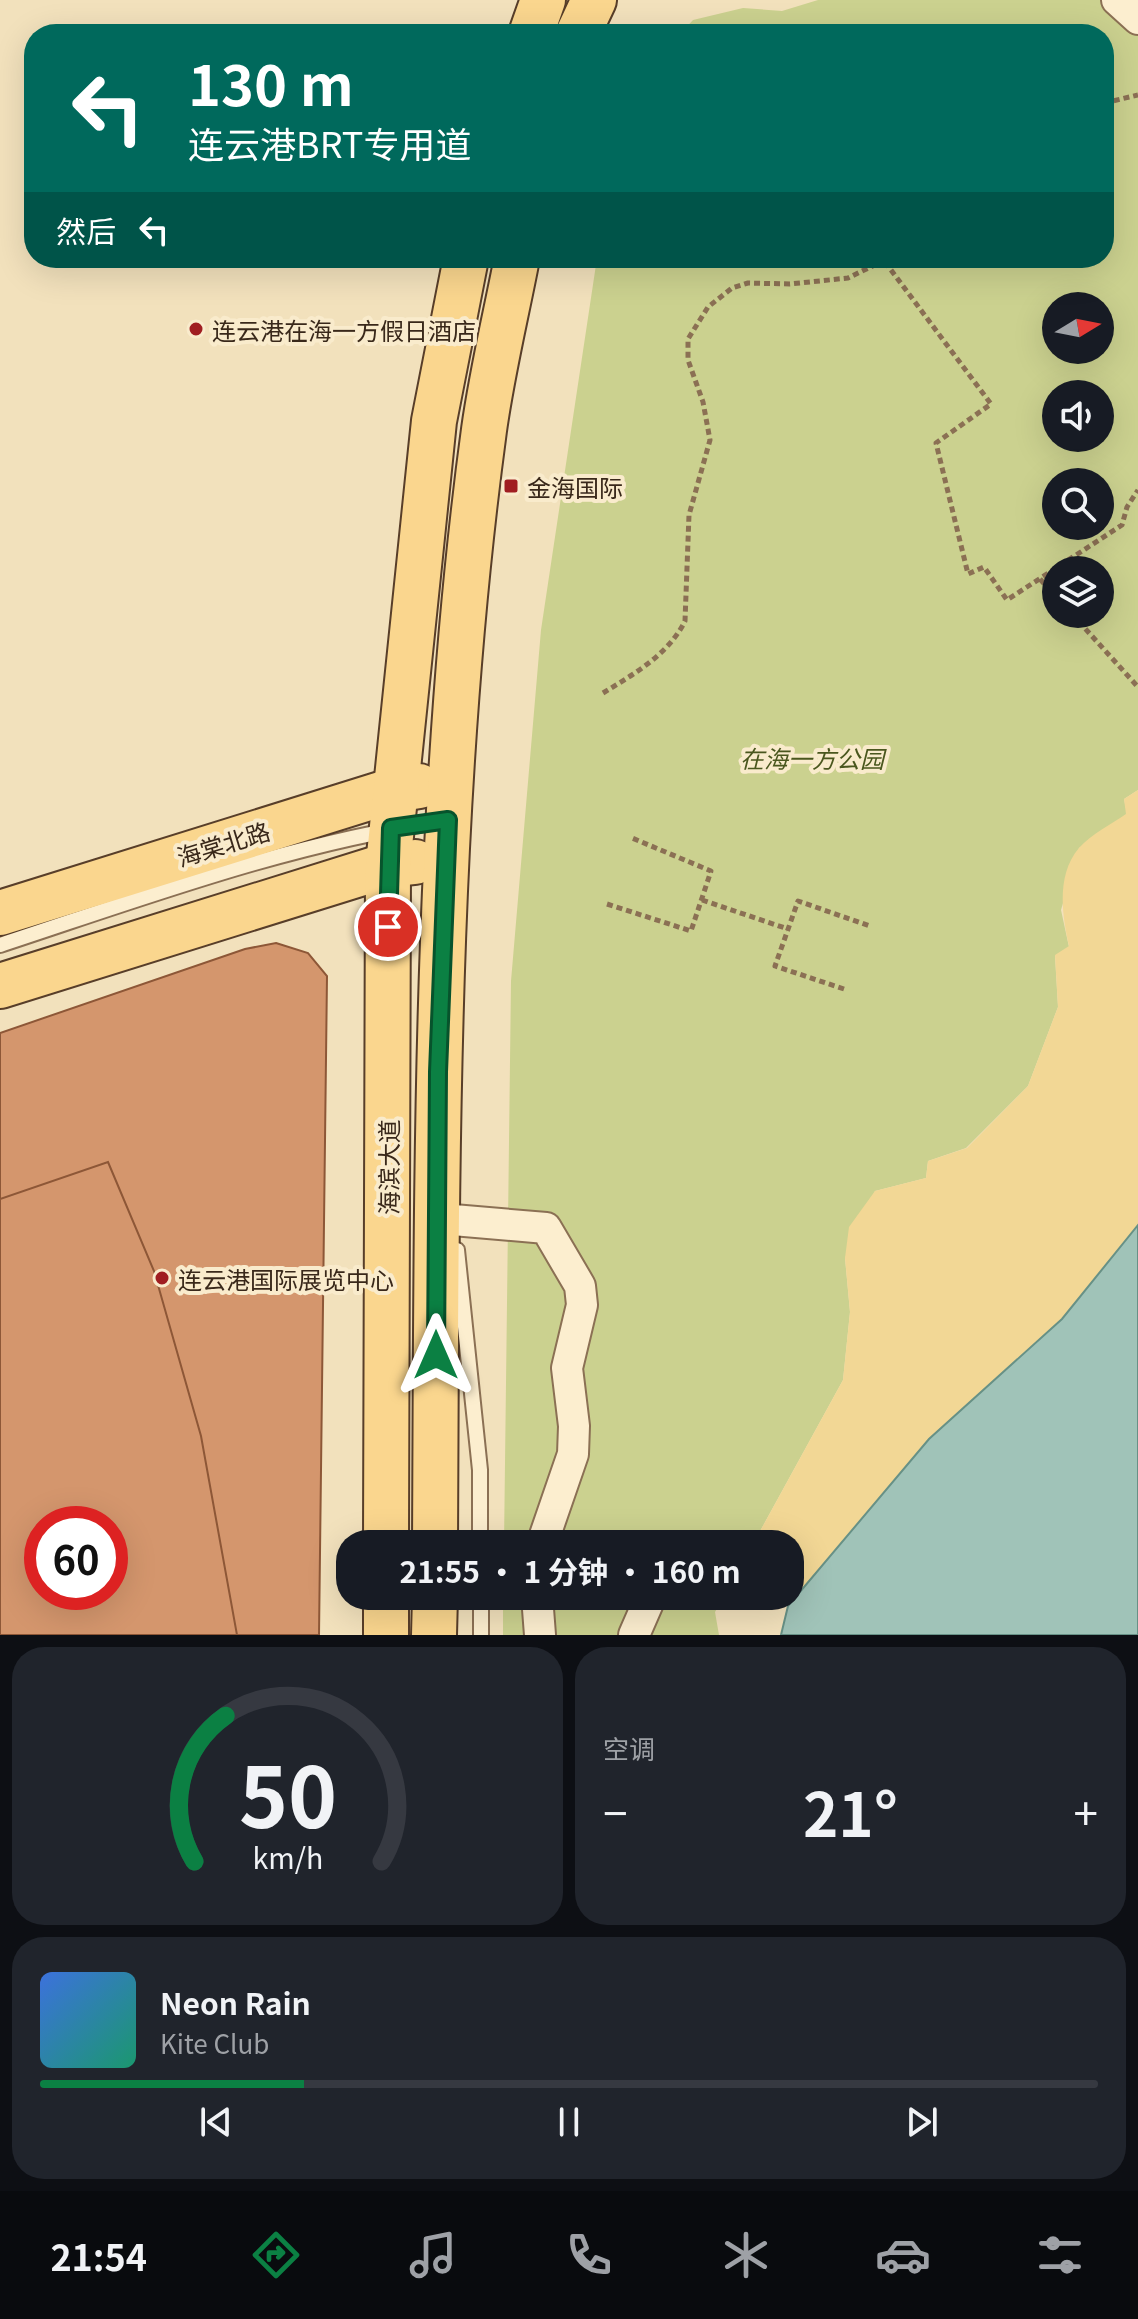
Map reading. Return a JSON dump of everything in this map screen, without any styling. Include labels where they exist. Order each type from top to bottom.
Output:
[{"type":"main road","points":[[535,24],[543,0]]},
{"type":"main road","name":"海滨大道","points":[[386,1530],[391,828],[434,421],[464,268]]},
{"type":"main road","points":[[435,1530],[438,1072],[448,820],[484,429],[515,268]]},
{"type":"main road","name":"海棠北路","points":[[0,913],[391,828],[448,820]]},
{"type":"main road","name":"海棠北路","points":[[0,986],[391,828],[448,820]]},
{"type":"main road","points":[[386,1610],[386,1635]]},
{"type":"main road","points":[[434,1635],[435,1610]]},
{"type":"street","points":[[1117,0],[1138,19]]},
{"type":"street","points":[[453,1220],[546,1228],[580,1286],[582,1305],[567,1368],[573,1454],[547,1530]]},
{"type":"street","points":[[538,1610],[540,1635]]},
{"type":"street","points":[[634,1635],[645,1610]]},
{"type":"lane","points":[[0,945],[260,859],[391,828]]},
{"type":"lane","points":[[438,1072],[480,1470],[480,1530]]},
{"type":"lane","points":[[481,1610],[481,1635]]},
{"type":"path","points":[[1114,101],[1138,95]]},
{"type":"path","points":[[603,693],[646,666],[677,637],[685,621],[689,515],[710,440],[703,402],[688,360],[688,339],[708,307],[719,295],[748,283],[790,284],[848,278],[870,268]]},
{"type":"path","points":[[893,268],[991,404],[936,443],[968,574],[984,567],[1007,600],[1122,525],[1127,507],[1138,490]]},
{"type":"path","points":[[1085,628],[1138,687]]},
{"type":"path","points":[[607,904],[691,931],[711,871],[632,838]]},
{"type":"path","points":[[702,900],[788,929]]},
{"type":"path","points":[[844,989],[775,966],[798,901],[870,926]]},
{"type":"green space","name":"在海一方公园","points":[[818,0],[1138,0],[1138,790],[1124,799],[1127,814],[1079,848],[1061,910],[1069,947],[1055,956],[1058,1007],[1028,1086],[966,1148],[928,1161],[926,1178],[875,1191],[845,1258],[850,1312],[843,1380],[761,1530],[504,1530],[511,981],[541,630],[595,268],[1114,268],[1114,24],[689,24],[693,20],[743,8],[782,11]]},
{"type":"green space","points":[[503,1610],[716,1610],[719,1635],[503,1635]]},
{"type":"sand","points":[[1138,790],[1138,1521],[804,1589],[804,1530],[761,1530],[843,1380],[850,1312],[845,1258],[849,1227],[875,1191],[926,1178],[928,1161],[967,1148],[1028,1086],[1058,1007],[1055,955],[1069,946],[1063,908],[1067,870],[1084,843],[1126,814],[1124,799]]},
{"type":"water","points":[[1138,1225],[1138,1635],[781,1635],[787,1610],[804,1610],[804,1587],[929,1439],[1062,1319]]},
{"type":"building","name":"连云港国际展览中心","points":[[276,943],[308,953],[327,976],[319,1635],[0,1635],[0,1033],[245,949]]},
{"type":"building","points":[[108,1162],[154,1271],[201,1436],[237,1635],[0,1635],[0,1199]]},
{"type":"place","name":"连云港在海一方假日酒店","points":[[196,329]]},
{"type":"place","name":"金海国际","points":[[511,486]]},
{"type":"place","name":"连云港国际展览中心","points":[[162,1278]]},
{"type":"route","points":[[388,927],[391,828],[448,820],[438,1072],[436,1355]]}]
